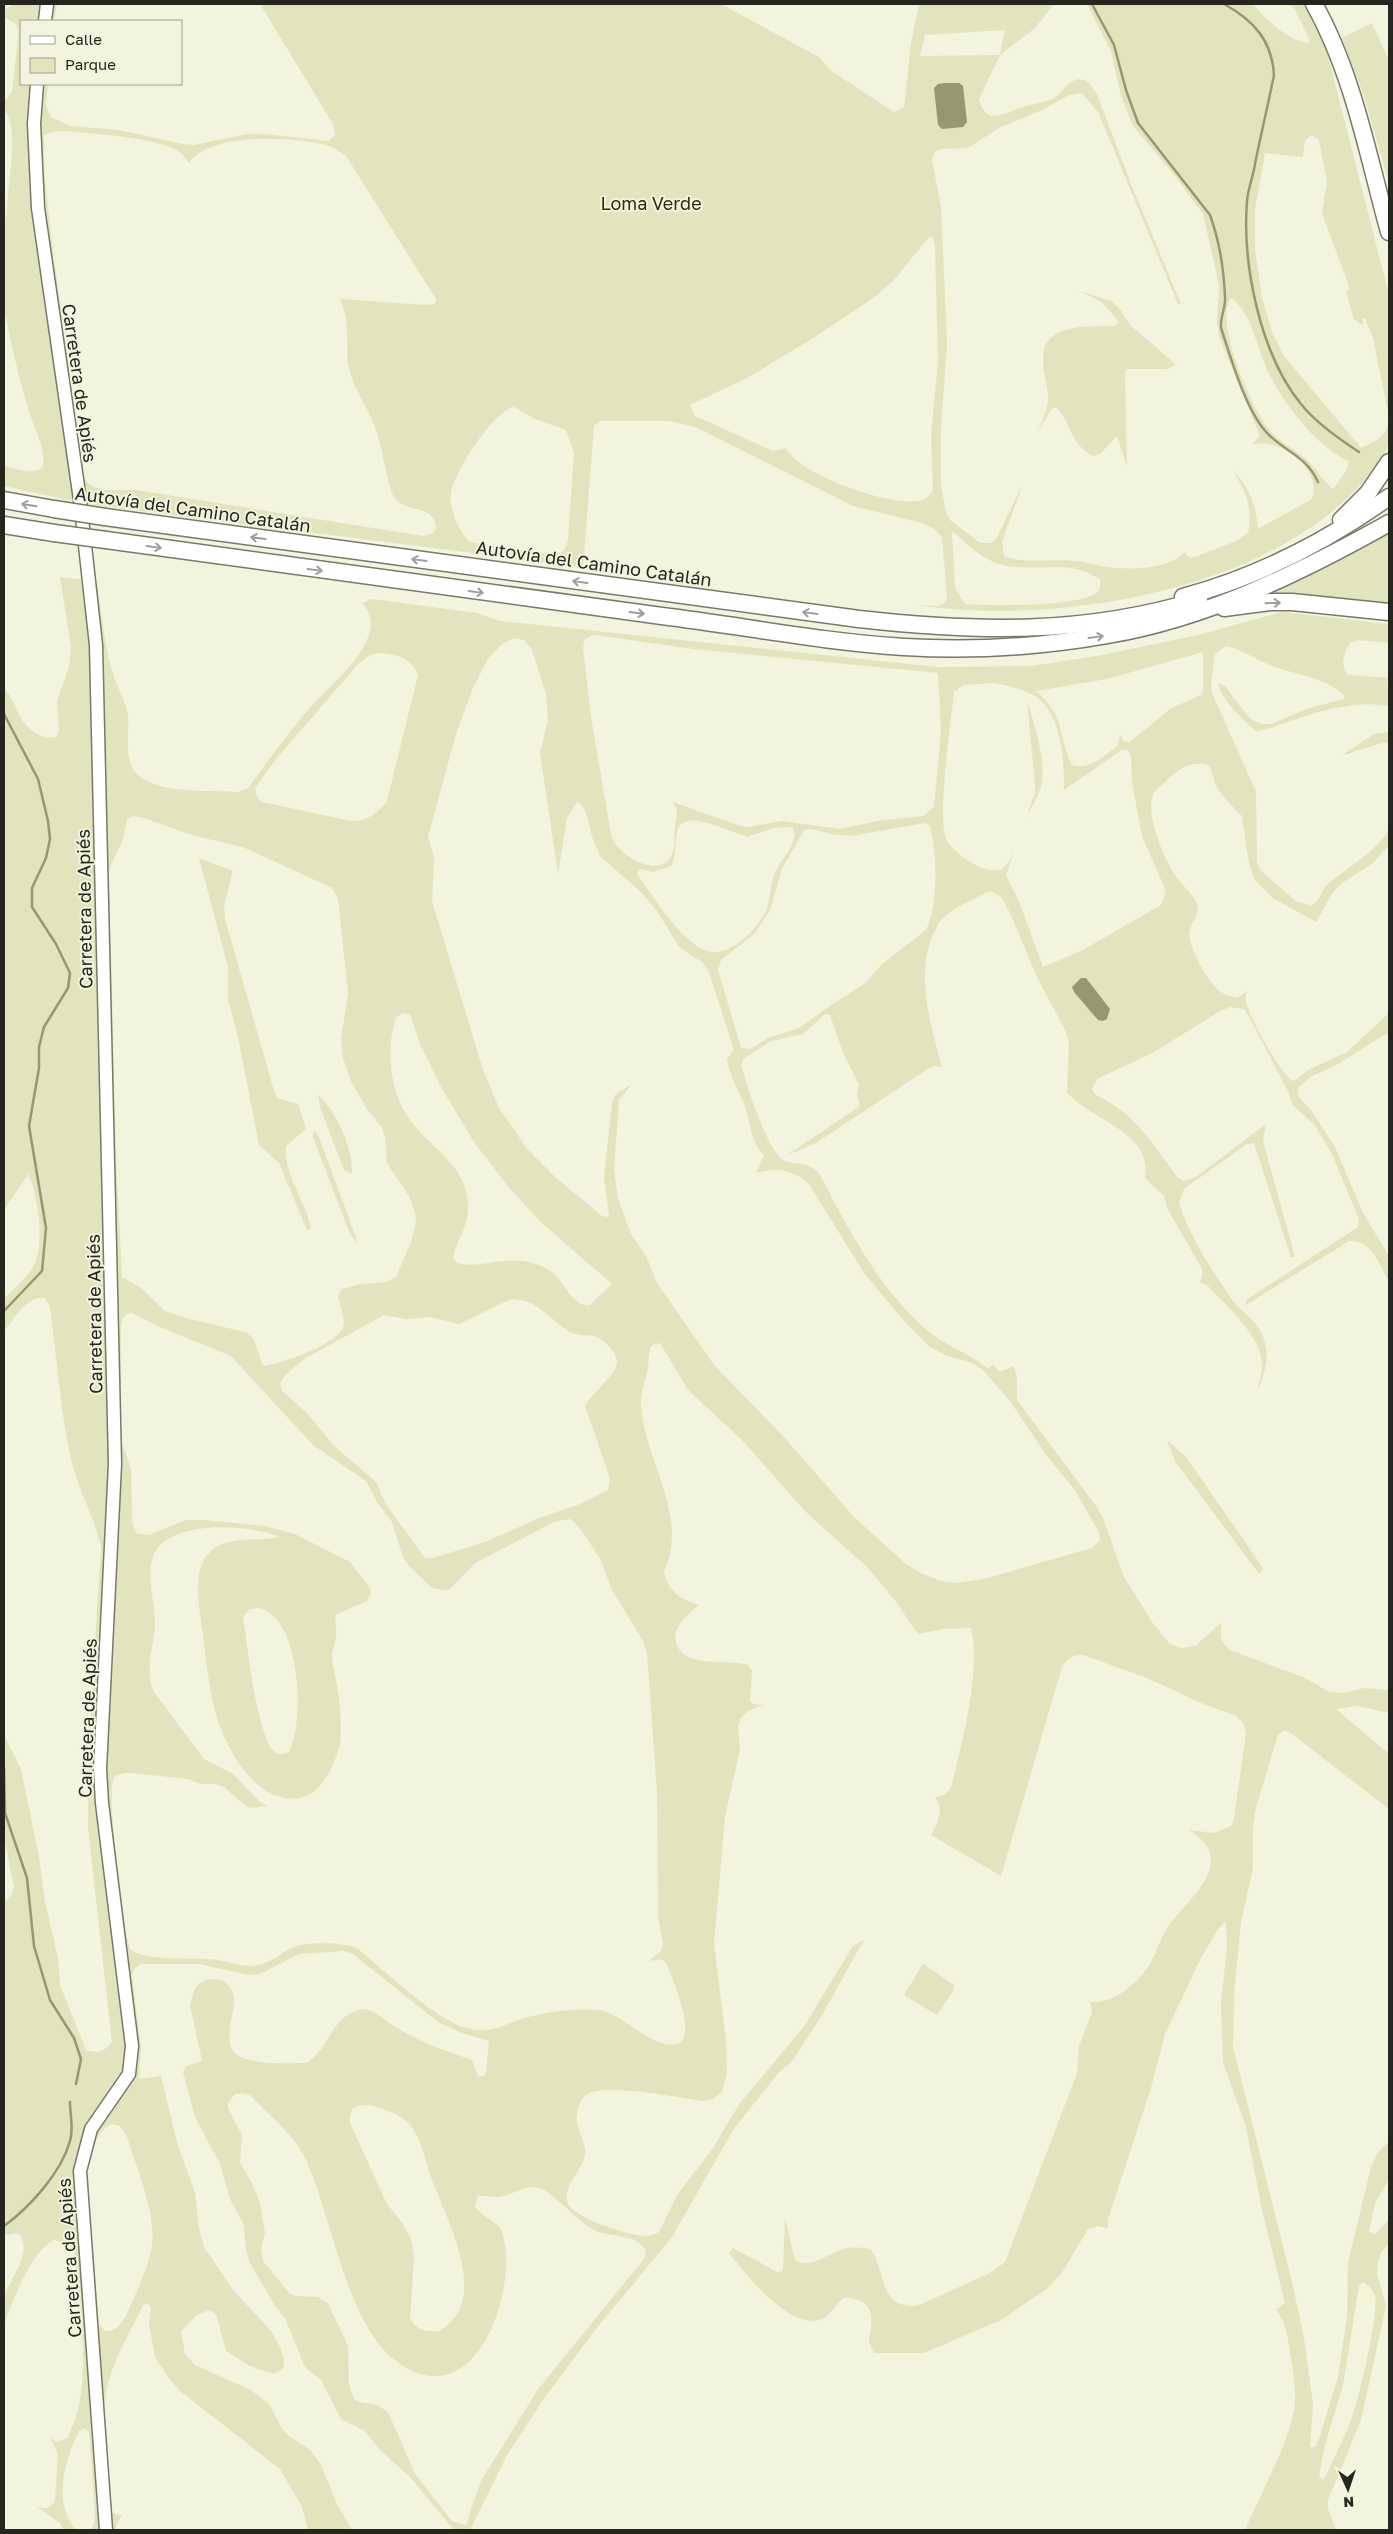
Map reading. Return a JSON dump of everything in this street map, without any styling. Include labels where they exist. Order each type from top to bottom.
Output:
[{"type":"highway","points":[[1314,4],[1330,33],[1343,66],[1389,232]]},
{"type":"highway","points":[[1297,553],[1356,506],[1378,480],[1389,462]]},
{"type":"highway","points":[[859,619],[1018,622],[1096,615],[1190,595],[1239,578],[1297,553],[1331,535],[1389,497]]},
{"type":"highway","name":"Autovía del Camino Catalán","points":[[4,500],[54,510],[859,619],[954,628],[1036,629],[1092,624],[1185,610]]},
{"type":"highway","points":[[1185,610],[1267,576],[1389,514]]},
{"type":"highway","points":[[4,524],[54,533],[494,595],[859,642],[946,648],[1048,644],[1124,632],[1294,573],[1389,523]]},
{"type":"highway","points":[[1185,610],[1270,602],[1389,612]]},
{"type":"street","points":[[45,20],[47,4]]},
{"type":"street","name":"Carretera de Apiés","points":[[37,85],[34,124],[38,208],[80,500],[96,645],[115,1464],[100,1769],[103,1812],[132,2046],[132,2061],[129,2074],[91,2128],[84,2148],[80,2172],[106,2530]]},
{"type":"green space","name":"Loma Verde","points":[[14,4],[57,4],[54,20],[20,20],[20,85],[48,85],[46,106],[51,117],[70,126],[119,130],[194,145],[247,134],[265,134],[328,141],[335,135],[333,124],[260,4],[721,4],[819,57],[830,70],[894,112],[904,107],[911,44],[919,4],[1054,4],[1035,28],[1000,55],[979,99],[982,108],[986,113],[996,116],[1052,99],[1074,80],[1084,80],[1090,84],[1097,94],[1133,189],[1181,304],[1178,304],[1098,112],[1082,93],[1069,95],[1042,110],[999,128],[968,148],[935,151],[932,160],[941,206],[947,344],[941,428],[941,485],[946,513],[950,520],[980,543],[991,543],[996,539],[1023,484],[1002,541],[1004,556],[1031,561],[1068,560],[1103,566],[1137,568],[1169,562],[1185,552],[1187,556],[1192,558],[1236,541],[1248,533],[1249,507],[1241,485],[1232,469],[1248,490],[1255,511],[1258,529],[1312,499],[1314,488],[1311,477],[1305,467],[1287,450],[1263,444],[1252,445],[1259,437],[1259,433],[1220,339],[1217,322],[1219,285],[1203,214],[1175,176],[1133,126],[1121,96],[1111,51],[1087,4],[1253,4],[1285,34],[1308,43],[1310,41],[1295,10],[1290,4],[1303,4],[1326,48],[1389,295],[1389,417],[1389,435],[1389,440],[1387,448],[1370,474],[1342,503],[1300,534],[1252,560],[1198,581],[1141,596],[1082,606],[1024,610],[968,610],[916,605],[939,606],[945,603],[947,597],[942,537],[934,529],[923,523],[853,506],[695,427],[669,421],[601,421],[594,426],[583,567],[87,504],[4,486],[4,466],[24,471],[34,471],[43,467],[43,459],[41,443],[29,413],[17,368],[4,304],[3,249],[12,137],[11,126],[4,109],[4,102],[12,92],[19,30],[16,24],[4,17],[4,10]],"holes":[[[1005,30],[1000,55],[920,56],[925,35]],[[66,131],[144,140],[173,148],[182,154],[189,163],[199,153],[215,146],[234,141],[254,139],[296,140],[315,143],[331,147],[346,156],[436,299],[435,304],[424,305],[340,299],[347,323],[347,354],[350,372],[376,430],[392,493],[396,500],[403,505],[424,511],[430,515],[436,530],[431,534],[423,536],[136,490],[100,489],[88,483],[84,478],[44,171],[44,135],[52,132]],[[1311,135],[1319,140],[1327,181],[1322,213],[1350,289],[1346,291],[1354,319],[1361,324],[1363,323],[1362,319],[1365,318],[1373,338],[1389,417],[1388,424],[1381,437],[1361,448],[1284,356],[1272,332],[1262,298],[1255,249],[1255,210],[1265,153],[1303,157],[1305,141]],[[929,237],[932,237],[935,245],[938,362],[931,436],[933,490],[925,499],[905,501],[867,494],[826,478],[808,468],[794,458],[786,448],[773,451],[695,416],[690,405],[747,378],[815,337],[876,296],[893,281]],[[1230,299],[1233,299],[1245,314],[1272,379],[1300,421],[1324,446],[1349,461],[1346,471],[1333,489],[1308,461],[1271,432],[1260,416],[1236,364],[1227,326],[1227,311]],[[514,407],[535,419],[566,430],[574,453],[568,539],[565,548],[560,553],[554,555],[470,542],[458,526],[451,505],[451,493],[459,471],[486,430],[506,411]],[[952,531],[979,554],[999,564],[1011,567],[1064,567],[1077,569],[1089,573],[1100,580],[1100,588],[1095,594],[1084,598],[1051,603],[1013,605],[965,604],[955,588]]]},
{"type":"green space","points":[[1372,23],[1389,61],[1389,183],[1363,93],[1342,38]]},
{"type":"green space","points":[[1079,291],[1111,301],[1120,309],[1130,325],[1180,368],[1175,365],[1167,369],[1127,369],[1125,374],[1127,467],[1117,436],[1101,453],[1094,456],[1080,446],[1061,412],[1056,407],[1051,409],[1038,432],[1048,402],[1043,362],[1045,345],[1051,337],[1060,332],[1082,327],[1115,326],[1119,322],[1102,302]]},
{"type":"green space","points":[[1389,533],[1389,605],[1270,596],[1271,592],[1300,581]]},
{"type":"green space","points":[[60,577],[97,581],[109,660],[127,710],[128,755],[135,771],[142,778],[163,787],[239,792],[248,788],[301,718],[344,673],[360,653],[371,627],[370,617],[363,603],[372,599],[477,613],[500,621],[937,667],[1032,666],[1102,655],[1198,635],[1282,612],[1389,624],[1389,643],[1359,640],[1350,643],[1344,655],[1343,663],[1348,675],[1389,678],[1387,682],[1389,706],[1373,704],[1343,707],[1313,714],[1268,729],[1256,731],[1245,722],[1222,694],[1219,683],[1225,686],[1245,713],[1254,721],[1263,724],[1271,724],[1309,708],[1344,699],[1344,695],[1319,680],[1272,666],[1226,646],[1215,654],[1211,684],[1212,693],[1256,792],[1257,862],[1261,871],[1296,901],[1311,906],[1317,902],[1327,885],[1376,846],[1389,830],[1389,845],[1373,863],[1342,883],[1333,892],[1316,922],[1273,898],[1255,880],[1249,864],[1242,816],[1217,788],[1209,765],[1197,764],[1177,771],[1156,791],[1151,803],[1157,836],[1166,858],[1175,875],[1196,902],[1197,911],[1189,935],[1196,957],[1210,981],[1222,992],[1238,998],[1247,991],[1246,1002],[1253,1020],[1274,1058],[1289,1077],[1294,1081],[1310,1069],[1347,1052],[1389,1013],[1389,1032],[1336,1065],[1312,1076],[1298,1088],[1298,1096],[1313,1113],[1335,1147],[1363,1213],[1389,1256],[1389,1282],[1369,1248],[1357,1241],[1349,1241],[1246,1305],[1246,1300],[1358,1227],[1359,1219],[1332,1154],[1314,1124],[1292,1105],[1289,1093],[1245,1009],[1230,1007],[1220,1011],[1154,1052],[1097,1079],[1092,1089],[1094,1094],[1121,1110],[1142,1130],[1178,1178],[1184,1181],[1196,1177],[1266,1124],[1263,1141],[1295,1257],[1291,1257],[1254,1143],[1247,1144],[1184,1189],[1179,1203],[1189,1228],[1209,1264],[1233,1302],[1255,1323],[1264,1340],[1266,1365],[1257,1391],[1262,1364],[1256,1343],[1250,1332],[1233,1312],[1208,1286],[1200,1282],[1203,1272],[1201,1267],[1167,1208],[1164,1196],[1145,1178],[1145,1162],[1139,1149],[1130,1137],[1076,1102],[1067,1092],[1069,1044],[1066,1032],[1037,977],[1010,913],[1002,898],[991,891],[955,909],[943,918],[931,940],[926,958],[926,995],[942,1067],[934,1066],[926,1070],[816,1143],[787,1155],[860,1106],[857,1094],[859,1084],[843,1053],[830,1015],[825,1014],[803,1034],[771,1041],[743,1059],[741,1065],[764,1131],[777,1154],[788,1162],[807,1165],[820,1175],[841,1215],[876,1273],[904,1308],[936,1337],[987,1368],[994,1365],[999,1372],[1014,1366],[1017,1379],[1017,1400],[1096,1506],[1103,1518],[1124,1577],[1154,1625],[1170,1644],[1181,1648],[1195,1646],[1222,1622],[1221,1638],[1230,1650],[1305,1678],[1329,1692],[1343,1693],[1364,1688],[1389,1690],[1389,1713],[1357,1706],[1336,1709],[1389,1754],[1389,1809],[1292,1734],[1284,1730],[1278,1735],[1256,1807],[1253,1827],[1253,1868],[1241,1922],[1234,1994],[1233,2047],[1293,2286],[1304,2338],[1313,2404],[1310,2447],[1315,2447],[1319,2439],[1338,2377],[1347,2317],[1348,2263],[1371,2167],[1377,2154],[1389,2141],[1389,2179],[1375,2203],[1369,2231],[1374,2235],[1389,2220],[1389,2244],[1381,2252],[1377,2274],[1386,2306],[1361,2420],[1328,2500],[1328,2509],[1336,2530],[1245,2530],[1282,2449],[1293,2416],[1295,2390],[1286,2330],[1276,2310],[1285,2303],[1262,2210],[1246,2127],[1223,2062],[1221,2002],[1227,1947],[1226,1921],[1218,1929],[1200,1960],[1165,2034],[1151,2088],[1108,2219],[1108,2228],[1097,2226],[1088,2229],[1063,2271],[1048,2288],[1001,2320],[924,2353],[874,2353],[869,2341],[871,2313],[861,2301],[843,2298],[822,2319],[810,2321],[797,2317],[770,2299],[729,2253],[733,2248],[779,2273],[783,2270],[785,2218],[795,2260],[801,2263],[813,2262],[838,2251],[851,2248],[871,2250],[890,2295],[904,2305],[917,2306],[990,2273],[1005,2262],[1077,2073],[1079,2046],[1092,2012],[1090,2002],[1108,2000],[1117,1996],[1140,1977],[1151,1962],[1167,1928],[1197,1892],[1205,1879],[1210,1867],[1210,1854],[1204,1842],[1189,1830],[1214,1833],[1231,1826],[1234,1819],[1246,1733],[1243,1723],[1236,1716],[1201,1703],[1147,1678],[1083,1655],[1073,1656],[1062,1667],[1001,1876],[931,1835],[938,1821],[940,1811],[935,1798],[946,1794],[951,1788],[965,1730],[974,1663],[974,1644],[971,1628],[943,1629],[918,1634],[894,1599],[867,1567],[807,1513],[742,1440],[688,1390],[660,1343],[652,1345],[650,1351],[641,1404],[644,1425],[669,1509],[672,1529],[671,1551],[664,1572],[668,1584],[676,1593],[686,1600],[699,1605],[679,1626],[675,1636],[676,1642],[680,1651],[696,1660],[748,1665],[752,1671],[750,1701],[753,1704],[763,1705],[748,1711],[740,1719],[738,1728],[740,1750],[725,1816],[714,1943],[726,2041],[727,2073],[722,2092],[713,2099],[703,2101],[624,2090],[595,2091],[586,2095],[581,2101],[577,2112],[577,2125],[584,2144],[585,2155],[568,2189],[567,2201],[571,2207],[578,2214],[589,2219],[626,2232],[645,2236],[659,2232],[677,2195],[711,2151],[740,2103],[803,2028],[853,1946],[864,1940],[822,2015],[791,2063],[780,2071],[733,2130],[672,2237],[595,2330],[543,2400],[507,2455],[470,2530],[454,2530],[411,2478],[379,2449],[365,2431],[341,2419],[321,2380],[305,2367],[285,2318],[275,2306],[250,2263],[246,2250],[244,2225],[230,2199],[220,2164],[195,2117],[183,2072],[186,2066],[202,2061],[190,2005],[196,1987],[201,1982],[213,1979],[225,1982],[232,1991],[234,2004],[230,2046],[239,2056],[247,2059],[268,2063],[307,2063],[318,2053],[340,2021],[352,2012],[363,2009],[377,2014],[393,2026],[415,2038],[472,2060],[478,2076],[484,2076],[486,2072],[489,2041],[462,2033],[438,2022],[353,1954],[344,1951],[299,1954],[260,1974],[249,1975],[199,1964],[141,1964],[134,1969],[132,1976],[141,2047],[139,2079],[161,2076],[178,2146],[195,2193],[199,2228],[204,2247],[234,2291],[272,2332],[281,2349],[284,2361],[283,2369],[273,2374],[250,2366],[226,2351],[216,2314],[209,2310],[197,2315],[181,2331],[185,2354],[195,2365],[251,2390],[270,2405],[282,2429],[310,2450],[321,2465],[337,2504],[352,2530],[308,2530],[302,2507],[280,2469],[180,2391],[155,2357],[149,2324],[151,2308],[148,2303],[143,2305],[121,2348],[108,2382],[104,2407],[104,2437],[111,2512],[122,2516],[117,2523],[116,2530],[91,2530],[94,2524],[95,2513],[89,2432],[85,2428],[79,2431],[74,2442],[63,2480],[64,2507],[76,2530],[63,2530],[60,2523],[37,2507],[48,2508],[55,2501],[58,2453],[50,2438],[57,2442],[68,2438],[77,2413],[81,2391],[83,2351],[79,2289],[74,2251],[67,2243],[54,2240],[38,2255],[23,2278],[4,2325],[4,2298],[19,2265],[24,2248],[18,2233],[4,2235],[4,1902],[12,1894],[14,1887],[4,1837],[4,1735],[21,1769],[39,1857],[45,1902],[58,1958],[60,1985],[86,2050],[100,2051],[112,2042],[88,1827],[89,1740],[101,1547],[72,1463],[62,1405],[50,1307],[45,1298],[33,1300],[22,1308],[4,1331],[4,1299],[27,1276],[34,1265],[40,1241],[40,1229],[35,1193],[28,1174],[4,1210],[4,688],[23,722],[28,727],[46,738],[56,737],[59,731],[57,701],[69,667],[71,647]],"holes":[[[594,635],[694,649],[938,673],[941,731],[934,807],[923,816],[877,821],[841,829],[782,821],[748,827],[740,826],[673,802],[677,815],[672,855],[665,863],[658,865],[644,864],[624,853],[616,845],[611,835],[591,717],[583,648],[585,639]],[[514,638],[524,640],[532,650],[546,694],[548,720],[540,753],[558,874],[567,818],[577,802],[581,804],[586,812],[592,837],[600,856],[643,894],[659,914],[679,947],[703,963],[709,972],[734,1050],[727,1059],[730,1071],[744,1104],[753,1138],[764,1155],[756,1173],[771,1170],[784,1171],[803,1179],[809,1184],[864,1273],[904,1321],[929,1346],[945,1355],[972,1363],[983,1370],[1010,1401],[1047,1456],[1074,1489],[1099,1532],[1100,1540],[1092,1548],[984,1579],[956,1583],[941,1581],[923,1574],[906,1564],[855,1518],[782,1435],[714,1365],[657,1283],[646,1256],[631,1234],[618,1199],[614,1169],[619,1100],[632,1084],[615,1095],[612,1103],[604,1177],[609,1217],[602,1216],[554,1176],[528,1150],[499,1108],[483,1070],[432,901],[434,857],[428,837],[456,734],[473,688],[489,657],[502,644]],[[1203,652],[1203,690],[1201,695],[1170,709],[1130,742],[1123,741],[1120,734],[1118,745],[1097,761],[1085,766],[1072,765],[1057,718],[1046,701],[1036,691],[1107,679]],[[378,653],[396,655],[412,664],[416,669],[418,675],[387,801],[380,810],[371,816],[362,820],[351,821],[262,802],[257,797],[255,788],[276,759],[358,664],[370,655]],[[993,683],[1020,689],[1033,695],[1050,712],[1061,744],[1064,790],[1122,750],[1128,750],[1131,757],[1132,782],[1142,836],[1166,891],[1161,905],[1081,951],[1043,967],[1020,904],[1006,875],[1015,849],[1009,862],[1003,868],[989,870],[963,857],[955,851],[946,839],[943,809],[954,692],[963,685]],[[133,816],[195,836],[243,847],[332,888],[338,898],[348,993],[341,1040],[343,1058],[351,1081],[367,1109],[381,1126],[385,1136],[387,1163],[409,1196],[416,1216],[411,1242],[396,1277],[387,1282],[361,1284],[342,1289],[338,1296],[343,1316],[343,1327],[339,1334],[320,1347],[282,1362],[263,1366],[253,1338],[245,1332],[185,1318],[165,1311],[141,1288],[122,1277],[116,1159],[109,870],[123,839],[127,819]],[[690,820],[709,823],[747,837],[773,828],[792,827],[794,838],[790,849],[774,875],[764,915],[745,938],[729,949],[713,952],[702,949],[691,942],[670,920],[637,874],[640,869],[653,872],[671,866],[680,824]],[[925,823],[930,826],[936,878],[930,919],[926,930],[881,965],[867,982],[799,1028],[768,1038],[750,1049],[741,1048],[718,970],[721,960],[754,934],[770,910],[782,869],[804,830],[812,829],[831,834],[851,836]],[[403,1013],[410,1014],[420,1044],[441,1087],[474,1142],[510,1189],[543,1224],[612,1284],[590,1305],[579,1303],[551,1272],[529,1262],[507,1261],[467,1265],[457,1263],[453,1257],[468,1214],[466,1192],[454,1167],[416,1128],[402,1106],[393,1081],[390,1055],[396,1017]],[[511,1299],[521,1300],[536,1306],[570,1332],[593,1336],[603,1341],[613,1352],[617,1363],[612,1374],[585,1406],[610,1478],[608,1490],[580,1504],[542,1517],[485,1542],[433,1558],[425,1558],[385,1503],[376,1482],[334,1446],[307,1413],[283,1392],[280,1384],[285,1375],[304,1359],[384,1315],[406,1319],[430,1317],[459,1324]],[[132,1313],[160,1327],[231,1356],[313,1445],[366,1481],[377,1502],[392,1522],[403,1557],[409,1566],[432,1588],[450,1589],[475,1563],[556,1521],[570,1519],[578,1526],[600,1558],[612,1590],[642,1639],[647,1652],[657,1792],[658,1917],[663,1944],[661,1951],[649,1961],[661,1959],[667,1964],[678,1992],[685,2027],[684,2036],[680,2042],[672,2045],[651,2039],[608,2013],[590,2009],[546,2013],[490,2030],[463,2027],[451,2022],[423,2003],[357,1948],[342,1944],[323,1943],[295,1946],[267,1962],[254,1966],[207,1959],[159,1958],[130,1949],[122,1905],[113,1828],[112,1788],[114,1778],[120,1774],[131,1773],[189,1779],[200,1784],[216,1784],[225,1788],[251,1808],[267,1806],[259,1801],[233,1774],[204,1759],[154,1692],[151,1684],[150,1658],[155,1616],[150,1576],[152,1560],[159,1546],[172,1537],[189,1531],[208,1528],[229,1527],[248,1529],[280,1537],[234,1541],[217,1547],[204,1559],[198,1588],[199,1609],[209,1680],[220,1726],[235,1758],[258,1785],[272,1794],[287,1798],[303,1797],[310,1794],[322,1783],[332,1767],[340,1743],[341,1730],[339,1699],[332,1660],[336,1632],[335,1615],[367,1601],[371,1593],[370,1588],[350,1562],[295,1534],[265,1526],[186,1520],[149,1535],[137,1534],[132,1519],[131,1469],[121,1440],[121,1328],[125,1316]],[[260,1608],[274,1616],[284,1631],[296,1672],[297,1718],[289,1752],[278,1754],[271,1747],[264,1733],[250,1668],[243,1617],[250,1609]],[[243,2093],[250,2095],[298,2146],[313,2178],[342,2267],[365,2323],[381,2346],[400,2364],[427,2375],[450,2373],[470,2361],[486,2340],[497,2314],[504,2286],[506,2259],[503,2235],[498,2226],[475,2207],[477,2197],[499,2197],[529,2187],[539,2188],[551,2195],[587,2226],[600,2232],[629,2238],[646,2250],[644,2259],[539,2388],[482,2479],[468,2522],[465,2525],[452,2521],[415,2474],[388,2412],[377,2405],[359,2402],[354,2399],[349,2385],[348,2346],[328,2303],[318,2297],[296,2296],[289,2293],[263,2261],[261,2248],[265,2233],[260,2203],[252,2183],[240,2163],[242,2135],[228,2108],[228,2103],[235,2094]],[[370,2105],[392,2112],[402,2118],[410,2125],[418,2138],[462,2262],[464,2282],[462,2301],[454,2318],[439,2331],[422,2330],[410,2319],[414,2257],[411,2239],[403,2224],[387,2204],[349,2121],[352,2109],[357,2106]],[[111,2124],[120,2126],[126,2134],[144,2189],[151,2218],[152,2246],[143,2277],[126,2316],[114,2330],[110,2331],[105,2331],[99,2325],[87,2179],[88,2164],[95,2141]],[[1363,2282],[1367,2284],[1375,2296],[1374,2320],[1368,2356],[1352,2417],[1323,2480],[1319,2476],[1325,2445],[1343,2385],[1359,2286]]]},
{"type":"green space","points":[[1027,700],[1038,740],[1043,771],[1040,791],[1026,817],[1035,794]]},
{"type":"green space","points":[[1389,732],[1389,742],[1342,755],[1374,734]]},
{"type":"green space","points":[[199,858],[233,871],[224,905],[225,919],[274,1091],[277,1098],[298,1104],[306,1129],[286,1146],[286,1156],[291,1177],[311,1228],[307,1230],[279,1163],[259,1145],[238,1037],[228,999],[228,967]]},
{"type":"green space","points":[[318,1094],[337,1120],[342,1131],[350,1152],[352,1174],[344,1170],[320,1107]]},
{"type":"green space","points":[[314,1130],[319,1137],[358,1243],[350,1234],[313,1137]]},
{"type":"green space","points":[[1167,1440],[1186,1457],[1263,1568],[1259,1574],[1175,1461]]},
{"type":"green space","points":[[923,1964],[954,1985],[953,1991],[937,2015],[904,1995]]},
{"type":"shaded area","points":[[959,83],[963,86],[967,122],[963,127],[942,129],[938,125],[934,88],[938,84]]},
{"type":"shaded area","points":[[1081,978],[1086,978],[1110,1009],[1107,1019],[1103,1021],[1098,1020],[1074,992],[1072,987]]},
{"type":"waterway","points":[[1092,4],[1114,45],[1126,90],[1138,123],[1210,215],[1224,277],[1225,301],[1221,328],[1246,399],[1268,434],[1302,460],[1318,482]]},
{"type":"waterway","points":[[1224,4],[1244,17],[1259,32],[1269,51],[1274,75],[1248,192],[1246,226],[1251,280],[1265,334],[1287,384],[1301,404],[1321,424],[1359,452]]},
{"type":"waterway","points":[[4,714],[38,779],[48,821],[50,839],[46,858],[32,888],[32,907],[56,944],[70,973],[68,988],[44,1027],[39,1047],[39,1068],[29,1126],[46,1228],[42,1271],[4,1311]]},
{"type":"waterway","points":[[4,1768],[5,1813],[27,1878],[34,1946],[50,2000],[74,2038],[81,2059],[76,2084]]},
{"type":"waterway","points":[[4,2226],[34,2199],[60,2165],[71,2136],[70,2102]]}]
